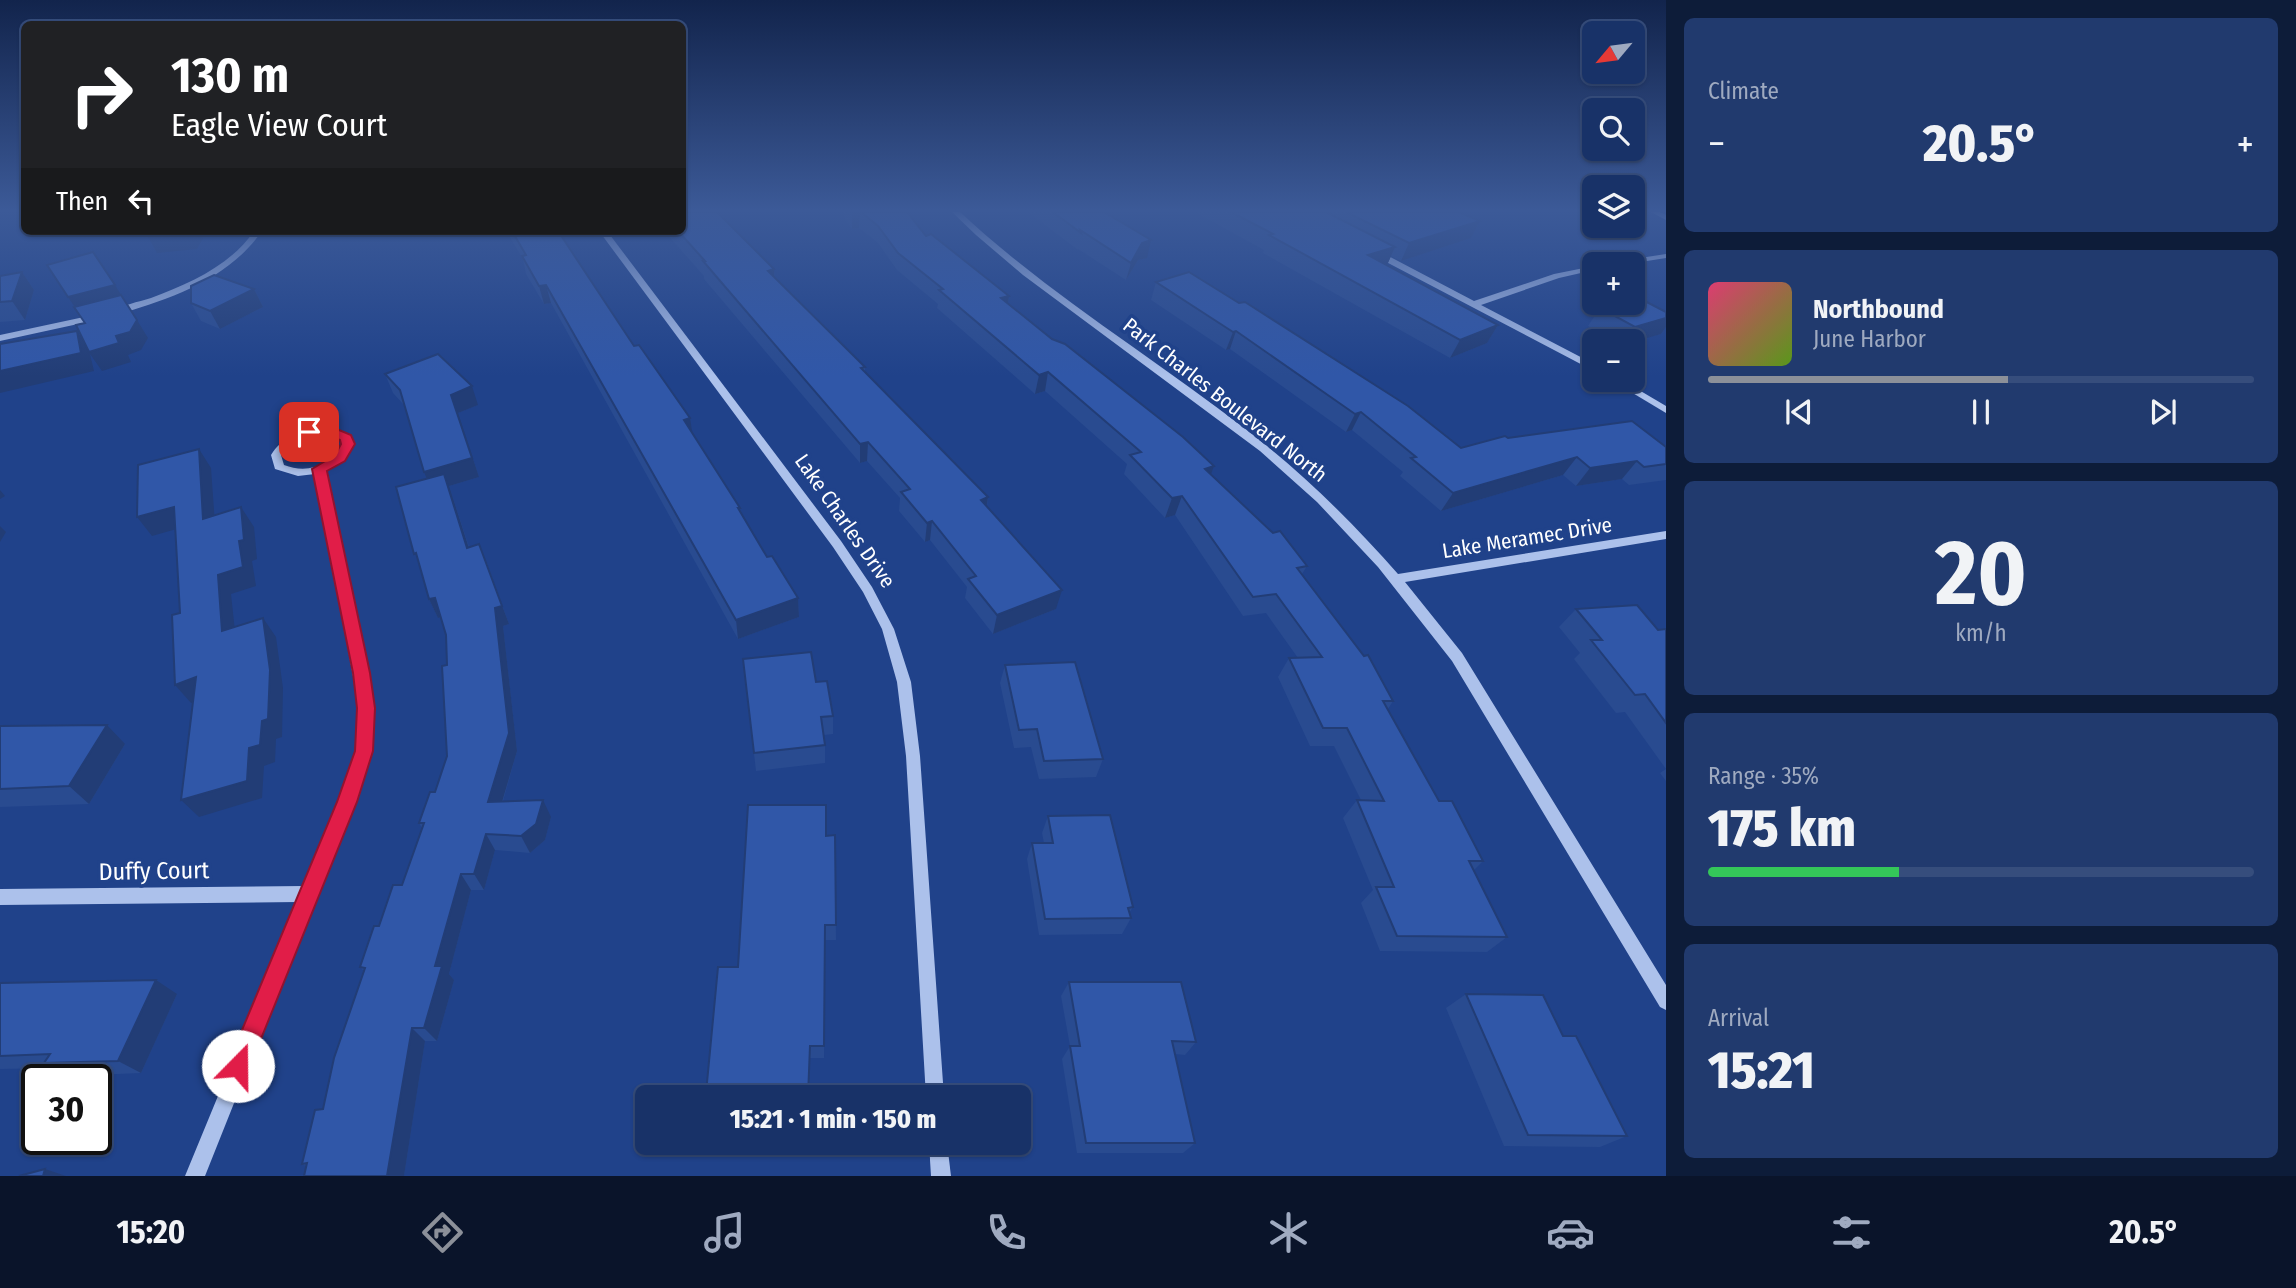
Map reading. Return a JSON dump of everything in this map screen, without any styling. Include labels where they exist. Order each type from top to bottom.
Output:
[{"type":"street","points":[[0,338],[92,318],[167,295],[220,267]]},
{"type":"street","name":"Lake Charles Drive","points":[[630,267],[837,544],[869,590],[888,629],[904,682],[913,756],[934,1085]]},
{"type":"street","name":"Park Charles Boulevard North","points":[[1021,267],[1242,432],[1297,477],[1395,579],[1457,657],[1666,1001]]},
{"type":"street","points":[[1403,267],[1582,362]]},
{"type":"street","points":[[1475,304],[1557,276],[1582,271]]},
{"type":"street","points":[[1636,392],[1666,410]]},
{"type":"street","points":[[309,432],[340,433],[346,438],[346,451],[331,465],[319,469],[296,473],[286,471],[279,467],[276,455],[288,442],[309,432]]},
{"type":"street","points":[[195,1176],[347,802],[364,751],[366,708],[319,469]]},
{"type":"street","name":"Lake Meramec Drive","points":[[1395,579],[1666,535]]},
{"type":"street","name":"Duffy Court","points":[[0,897],[309,894]]},
{"type":"street","points":[[939,1155],[941,1176]]},
{"type":"building","points":[[48,267],[103,267],[115,285],[68,297]]},
{"type":"building","points":[[528,267],[582,267],[634,346],[639,345],[690,418],[684,420],[740,508],[767,557],[772,556],[798,598],[736,620],[546,285],[539,286]]},
{"type":"building","points":[[708,267],[772,267],[774,269],[768,271],[865,367],[861,368],[988,497],[981,500],[1062,590],[997,615],[968,579],[976,576],[932,521],[927,523],[901,492],[910,489],[868,442],[860,444]]},
{"type":"building","points":[[915,267],[972,267],[1009,296],[1001,298],[1052,339],[1065,344],[1183,437],[1214,466],[1205,469],[1273,533],[1280,531],[1307,566],[1297,568],[1364,656],[1368,655],[1393,701],[1383,701],[1439,801],[1452,801],[1483,861],[1469,861],[1507,937],[1397,936],[1376,887],[1394,887],[1357,800],[1384,801],[1347,728],[1323,728],[1289,658],[1322,657],[1276,594],[1253,597],[1182,496],[1172,498],[1130,455],[1141,452],[1048,372],[1039,375],[939,290],[943,289]]},
{"type":"building","points":[[1327,267],[1390,267],[1498,325],[1460,340]]},
{"type":"building","points":[[22,272],[12,301],[0,302],[0,276]]},
{"type":"building","points":[[1189,272],[1239,303],[1245,302],[1408,406],[1461,448],[1505,436],[1508,438],[1632,421],[1666,447],[1666,464],[1644,467],[1637,461],[1590,468],[1577,457],[1453,493],[1411,458],[1416,457],[1361,412],[1355,414],[1236,331],[1233,332],[1156,282]]},
{"type":"building","points":[[214,275],[254,289],[210,311],[191,303],[191,286]]},
{"type":"building","points":[[121,295],[137,320],[130,332],[116,336],[119,343],[89,352],[76,325],[85,323],[74,307]]},
{"type":"building","points":[[1645,301],[1666,312],[1666,318],[1635,327],[1613,315],[1645,315]]},
{"type":"building","points":[[77,331],[81,353],[0,371],[0,344]]},
{"type":"building","points":[[438,354],[472,386],[451,395],[472,458],[424,472],[400,390],[385,374]]},
{"type":"building","points":[[199,449],[203,519],[241,507],[244,540],[239,541],[243,567],[218,575],[222,631],[263,618],[270,670],[268,719],[262,721],[260,745],[249,748],[247,781],[181,800],[196,677],[175,685],[172,615],[180,613],[174,507],[137,517],[138,465]]},
{"type":"building","points":[[444,474],[467,548],[479,544],[502,606],[495,608],[509,733],[488,802],[543,800],[536,824],[521,836],[486,834],[474,874],[461,874],[435,966],[442,966],[424,1028],[412,1028],[387,1176],[304,1176],[307,1163],[302,1164],[315,1110],[323,1109],[334,1058],[365,968],[360,967],[374,926],[379,926],[393,885],[402,885],[424,823],[419,823],[430,792],[435,792],[447,756],[442,666],[447,665],[446,635],[435,598],[429,599],[396,487]]},
{"type":"building","points":[[1637,605],[1658,630],[1666,629],[1666,723],[1645,694],[1635,695],[1591,640],[1602,640],[1576,609]]},
{"type":"building","points":[[811,652],[816,682],[827,681],[833,716],[821,717],[825,745],[754,753],[743,659]]},
{"type":"building","points":[[1075,662],[1103,759],[1044,761],[1037,729],[1019,730],[1005,665]]},
{"type":"building","points":[[107,725],[69,786],[0,789],[0,726]]},
{"type":"building","points":[[748,805],[826,805],[826,836],[835,835],[836,925],[825,925],[824,1046],[810,1046],[808,1085],[707,1085],[718,967],[738,967]]},
{"type":"building","points":[[1110,815],[1133,907],[1128,908],[1131,918],[1045,919],[1032,843],[1053,843],[1048,816]]},
{"type":"building","points":[[156,980],[118,1061],[44,1063],[50,1054],[0,1056],[0,983]]},
{"type":"building","points":[[1069,982],[1181,982],[1196,1042],[1172,1041],[1195,1143],[1086,1143],[1070,1046],[1080,1046]]},
{"type":"building","points":[[1466,994],[1543,995],[1563,1036],[1576,1036],[1627,1136],[1528,1135]]},
{"type":"building","points":[[45,1169],[43,1176],[19,1176]]},
{"type":"route","points":[[238,1066],[347,802],[364,751],[366,708],[361,673],[319,469],[340,458],[348,444],[340,433],[309,432]]}]
